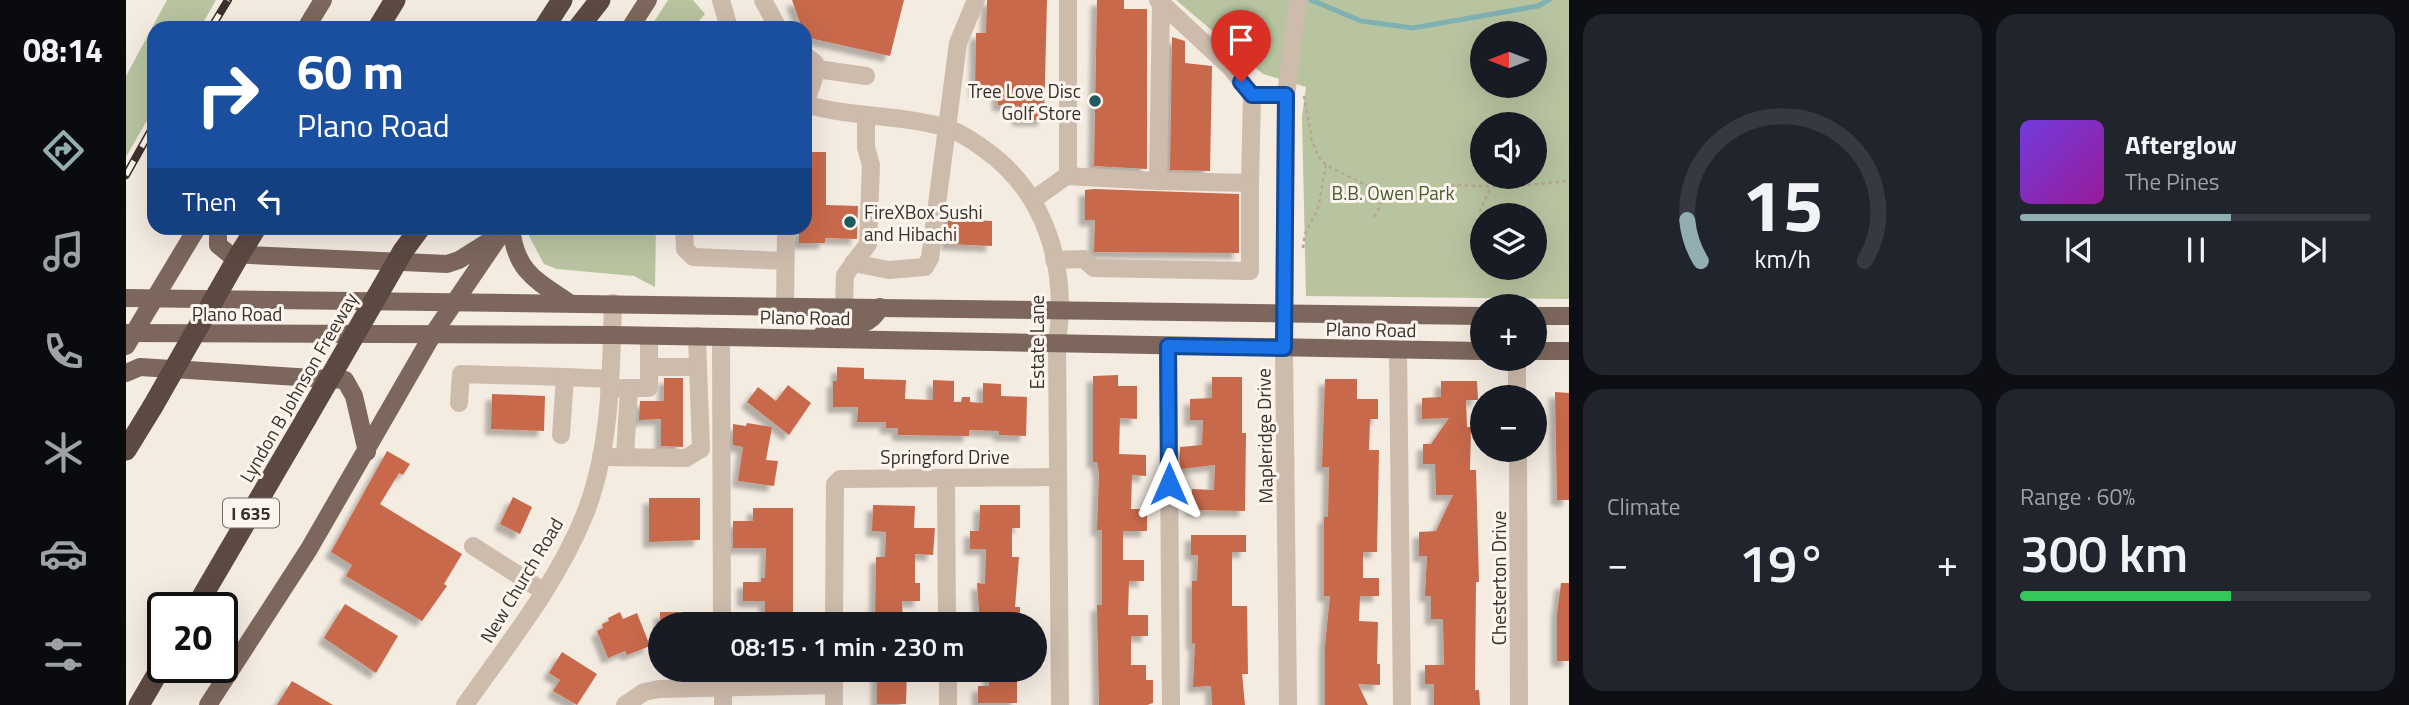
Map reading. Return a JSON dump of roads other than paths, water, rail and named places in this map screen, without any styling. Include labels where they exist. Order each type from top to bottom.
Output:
[{"type":"highway","points":[[382,21],[395,0]]},
{"type":"highway","points":[[548,21],[562,0]]},
{"type":"highway","points":[[584,21],[600,0]]},
{"type":"highway","points":[[126,450],[252,235]]},
{"type":"highway","name":"Lyndon B Johnson Freeway","points":[[205,592],[415,235]]},
{"type":"highway","points":[[139,705],[152,683]]},
{"type":"main road","points":[[310,21],[323,0]]},
{"type":"main road","points":[[634,21],[648,0]]},
{"type":"main road","points":[[129,337],[193,235]]},
{"type":"main road","points":[[218,235],[219,245],[229,254],[447,264],[459,260],[497,235]]},
{"type":"main road","points":[[208,705],[367,452],[433,334],[502,235]]},
{"type":"main road","points":[[508,235],[528,276],[568,302]]},
{"type":"main road","name":"Plano Road","points":[[126,298],[1470,316]]},
{"type":"main road","points":[[820,338],[830,327],[864,324],[874,319],[880,307]]},
{"type":"main road","points":[[1547,316],[1569,316]]},
{"type":"main road","name":"Plano Road","points":[[129,337],[649,335],[1470,351]]},
{"type":"main road","points":[[1547,351],[1569,351]]},
{"type":"main road","points":[[126,373],[140,367],[345,380],[355,397],[367,452]]},
{"type":"street","points":[[721,0],[727,21]]},
{"type":"street","points":[[763,0],[774,21]]},
{"type":"street","points":[[853,263],[889,270],[925,267],[930,258],[958,43],[976,0]]},
{"type":"street","points":[[1066,176],[1068,0]]},
{"type":"street","name":"Mapleridge Drive","points":[[1288,705],[1284,314],[1295,92],[1290,40],[1298,0]]},
{"type":"street","points":[[1158,181],[1159,1]]},
{"type":"street","points":[[1054,260],[1084,259],[1094,268],[1250,271],[1252,95],[1231,68],[1159,1]]},
{"type":"street","points":[[812,62],[866,76]]},
{"type":"street","points":[[1252,95],[1295,92]]},
{"type":"street","name":"Estate Lane","points":[[812,106],[834,113],[904,119],[948,128],[997,158],[1034,199],[1047,231],[1062,311],[1057,342],[1060,705]]},
{"type":"street","points":[[844,306],[845,275],[868,244],[871,165],[866,147],[866,116]]},
{"type":"street","points":[[1034,199],[1066,176],[1250,183]]},
{"type":"street","points":[[684,235],[685,249],[693,257],[786,261]]},
{"type":"street","points":[[785,306],[786,235]]},
{"type":"street","name":"New Church Road","points":[[465,705],[543,592],[585,513],[600,457],[609,383],[612,303]]},
{"type":"street","points":[[459,403],[461,374],[565,377],[629,388],[649,388],[649,335]]},
{"type":"street","points":[[600,457],[686,458],[701,449],[697,336]]},
{"type":"street","points":[[721,337],[722,612]]},
{"type":"street","points":[[1168,346],[1171,705]]},
{"type":"street","points":[[1398,350],[1402,705]]},
{"type":"street","points":[[649,367],[698,367]]},
{"type":"street","points":[[561,435],[565,377]]},
{"type":"street","points":[[625,457],[629,388]]},
{"type":"street","name":"Chesterton Drive","points":[[1518,462],[1519,705]]},
{"type":"street","name":"Springford Drive","points":[[834,612],[835,484],[840,479],[1058,477]]},
{"type":"street","points":[[946,478],[947,612]]},
{"type":"street","points":[[473,547],[543,592]]},
{"type":"street","points":[[625,705],[644,692],[659,689],[723,688],[790,682]]},
{"type":"street","points":[[834,682],[834,705]]},
{"type":"street","points":[[948,682],[948,705]]},
{"type":"waterway","points":[[1311,0],[1361,21],[1413,28],[1538,6],[1549,0]]},
{"type":"railway","points":[[215,21],[228,0]]},
{"type":"railway","points":[[126,175],[147,138]]},
{"type":"place","name":"Tree Love Disc Golf Store","points":[[1095,101]]},
{"type":"place","name":"FireXBox Sushi and Hibachi","points":[[850,222]]},
{"type":"park label","name":"B.B. Owen Park","points":[[1393,192]]}]
